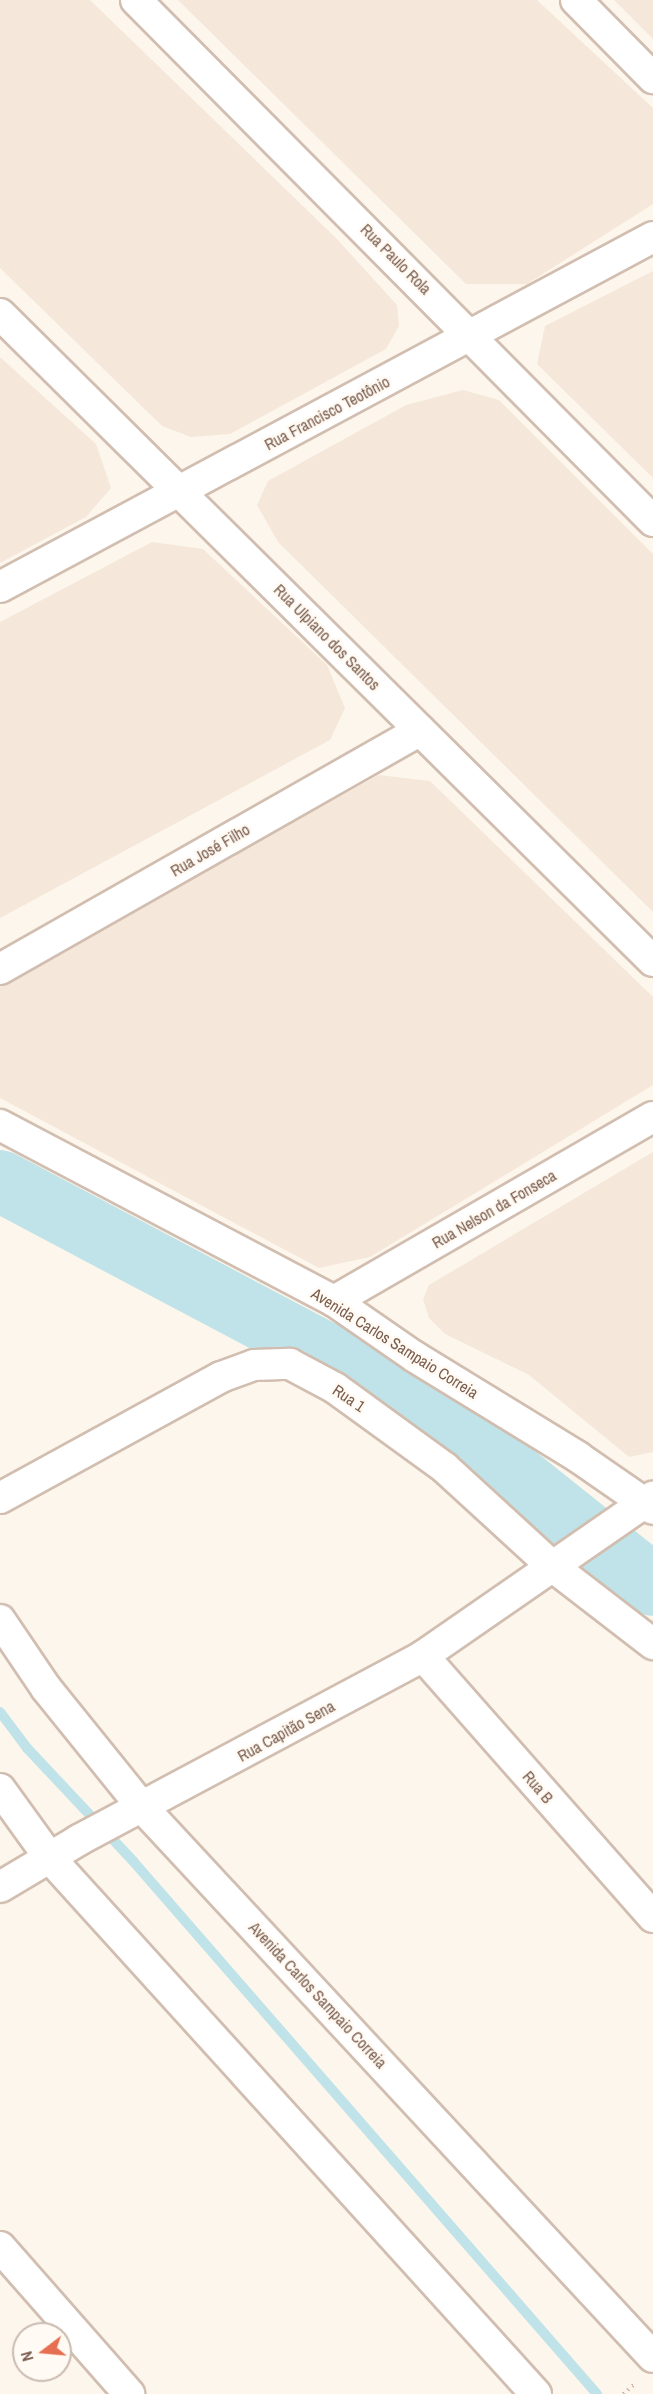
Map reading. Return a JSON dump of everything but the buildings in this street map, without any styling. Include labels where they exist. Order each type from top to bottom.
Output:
[{"type":"street","name":"Rua Paulo Rola","points":[[136,0],[472,336],[653,521]]},
{"type":"street","points":[[576,0],[653,78]]},
{"type":"street","name":"Rua Francisco Teotônio","points":[[0,587],[653,237]]},
{"type":"street","name":"Rua Ulpiano dos Santos","points":[[0,314],[181,490],[653,961]]},
{"type":"street","name":"Rua José Filho","points":[[0,969],[420,730]]},
{"type":"street","name":"Rua Nelson da Fonseca","points":[[334,1301],[653,1117]]},
{"type":"street","name":"Avenida Carlos Sampaio Correia","points":[[0,1125],[334,1301],[415,1357],[646,1504]]},
{"type":"street","name":"Rua 1","points":[[0,1498],[221,1377],[254,1365],[290,1364],[335,1388],[445,1468],[653,1644]]},
{"type":"street","name":"Rua Capitão Sena","points":[[0,1887],[79,1840],[423,1656],[557,1562],[646,1504]]},
{"type":"street","name":"Avenida Carlos Sampaio Correia","points":[[0,1620],[134,1812],[653,2357]]},
{"type":"street","name":"Rua B","points":[[423,1656],[653,1917]]},
{"type":"street","points":[[0,1789],[49,1857],[536,2394]]},
{"type":"street","points":[[0,2247],[129,2394]]},
{"type":"path","points":[[623,2394],[636,2383]]},
{"type":"shaded area","points":[[0,0],[90,0],[337,239],[397,305],[399,326],[386,349],[230,434],[191,437],[162,426],[0,268]]},
{"type":"shaded area","points":[[178,0],[537,0],[653,108],[653,204],[527,284],[466,284]]},
{"type":"shaded area","points":[[614,0],[653,0],[653,39]]},
{"type":"shaded area","points":[[653,271],[653,478],[537,364],[545,326]]},
{"type":"shaded area","points":[[0,357],[96,444],[111,488],[86,517],[0,563]]},
{"type":"shaded area","points":[[463,390],[499,400],[653,554],[653,912],[278,542],[257,505],[268,481],[406,405]]},
{"type":"shaded area","points":[[152,542],[203,549],[327,665],[345,708],[330,740],[0,918],[0,622]]},
{"type":"shaded area","points":[[379,775],[430,781],[653,997],[653,1085],[370,1257],[319,1268],[0,1098],[0,984]]},
{"type":"shaded area","points":[[653,1152],[653,1452],[629,1457],[529,1375],[445,1334],[429,1318],[423,1299],[429,1285]]},
{"type":"waterway","points":[[0,1181],[368,1376],[509,1470],[653,1585]]},
{"type":"waterway","points":[[0,1712],[27,1748],[133,1861],[597,2394]]}]
